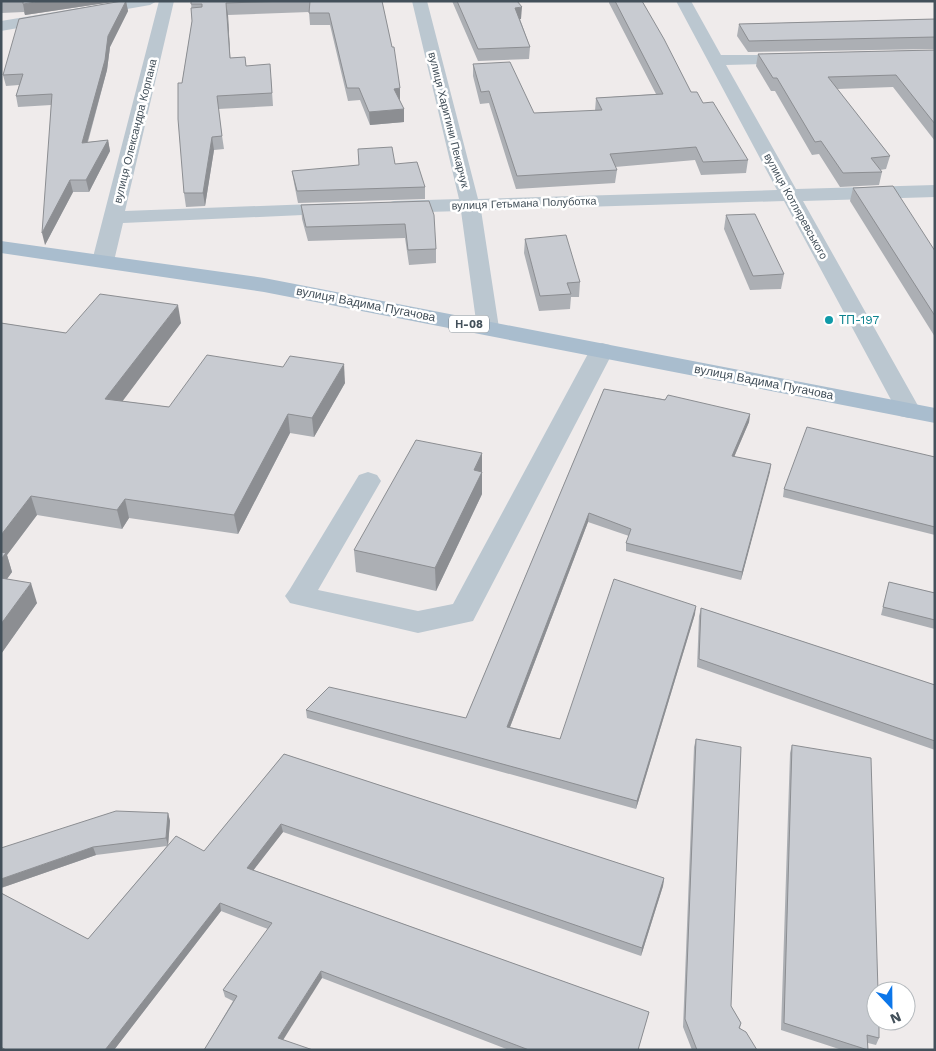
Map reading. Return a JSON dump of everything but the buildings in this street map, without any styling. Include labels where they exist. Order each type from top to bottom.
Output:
[{"type":"main road","name":"вулиця Вадима Пугачова","points":[[1,247],[264,284],[935,416]]},
{"type":"street","points":[[1,26],[150,1]]},
{"type":"street","name":"вулиця Олександра Корпана","points":[[103,261],[167,1]]},
{"type":"street","name":"вулиця Харитини Пекарчук","points":[[419,1],[470,205],[488,328]]},
{"type":"street","name":"вулиця Котляревського","points":[[683,1],[909,411]]},
{"type":"street","points":[[716,60],[816,58]]},
{"type":"street","name":"вулиця Гетьмана Полуботка","points":[[114,217],[790,194],[935,191]]},
{"type":"street","points":[[368,481],[300,596],[418,622],[464,613],[602,350]]},
{"type":"place","name":"ТП-197","points":[[829,320]]}]
